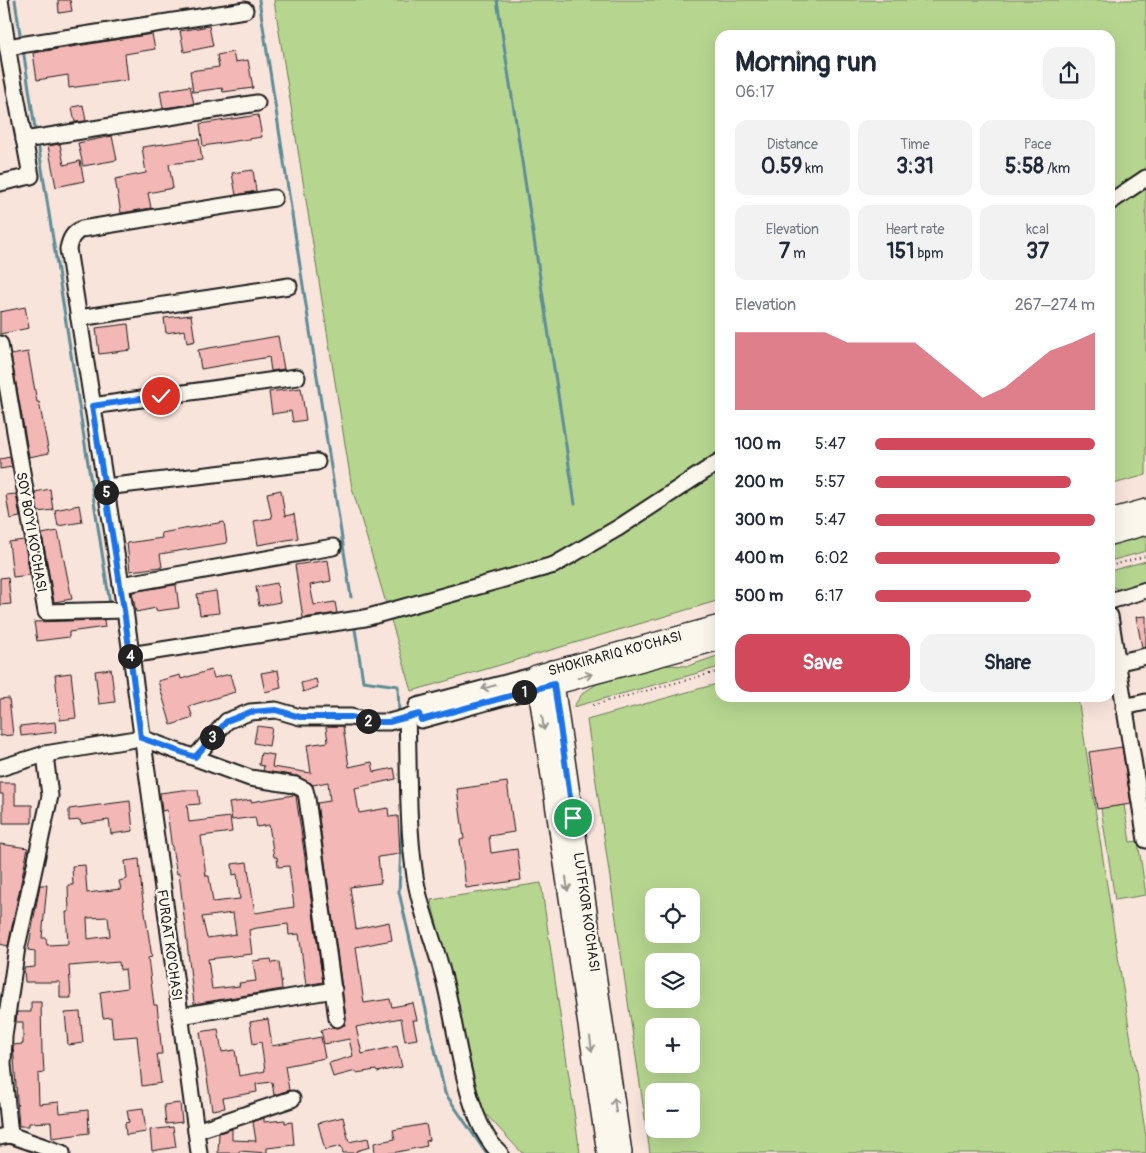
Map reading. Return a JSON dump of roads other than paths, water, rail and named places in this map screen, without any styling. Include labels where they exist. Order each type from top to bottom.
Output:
[{"type":"main road","points":[[1115,518],[1146,509]]},
{"type":"main road","points":[[1115,534],[1146,525]]},
{"type":"main road","name":"SHOKIRARIQ KO'CHASI","points":[[545,679],[715,626]]},
{"type":"main road","name":"SHOKIRARIQ KO'CHASI","points":[[545,679],[715,641]]},
{"type":"main road","name":"LUTFKOR KO'CHASI","points":[[545,679],[607,1153]]},
{"type":"main road","name":"LUTFKOR KO'CHASI","points":[[545,679],[622,1153]]},
{"type":"street","points":[[0,0],[7,48],[5,64],[31,176],[0,183]]},
{"type":"street","points":[[7,48],[245,10]]},
{"type":"street","points":[[24,140],[256,103]]},
{"type":"street","points":[[1115,199],[1146,178]]},
{"type":"street","name":"FURQAT KO'CHASI","points":[[199,1153],[121,585],[68,249],[70,240],[75,232],[82,229],[274,198]]},
{"type":"street","points":[[79,318],[289,286]]},
{"type":"street","name":"SOY BO'YI KO'CHASI","points":[[0,344],[46,612],[124,610]]},
{"type":"street","points":[[92,406],[297,377]]},
{"type":"street","points":[[105,487],[317,462]]},
{"type":"street","points":[[130,655],[365,618],[554,565],[618,528],[715,464]]},
{"type":"street","points":[[121,585],[333,547]]},
{"type":"street","points":[[1115,599],[1146,590]]},
{"type":"street","points":[[1115,655],[1124,707],[1139,761],[1145,830]]},
{"type":"street","points":[[1116,663],[1146,656]]},
{"type":"street","name":"SHOKIRARIQ KO'CHASI","points":[[413,716],[417,706],[545,679]]},
{"type":"street","points":[[1124,707],[1146,702]]},
{"type":"street","points":[[195,757],[227,721],[250,712],[276,710],[300,717],[351,717],[373,722],[389,722],[413,716],[414,869],[419,895],[444,976],[471,1102],[482,1128],[500,1153]]},
{"type":"street","points":[[0,768],[45,754],[141,738],[250,778],[295,785],[305,790],[308,798],[338,1019]]},
{"type":"street","points":[[45,754],[50,796],[17,947],[4,1036],[5,1136],[61,1153]]},
{"type":"street","points":[[180,1016],[334,990]]},
{"type":"street","points":[[196,1132],[292,1099]]},
{"type":"waterway","points":[[15,0],[21,41]]},
{"type":"waterway","points":[[259,0],[351,597]]},
{"type":"waterway","points":[[497,0],[575,504]]},
{"type":"waterway","points":[[23,49],[36,135]]},
{"type":"waterway","points":[[38,143],[110,604]]},
{"type":"waterway","points":[[355,629],[363,681],[398,686],[399,714]]},
{"type":"waterway","points":[[399,725],[401,784]]},
{"type":"waterway","points":[[402,820],[399,892],[445,1093],[486,1153]]}]
